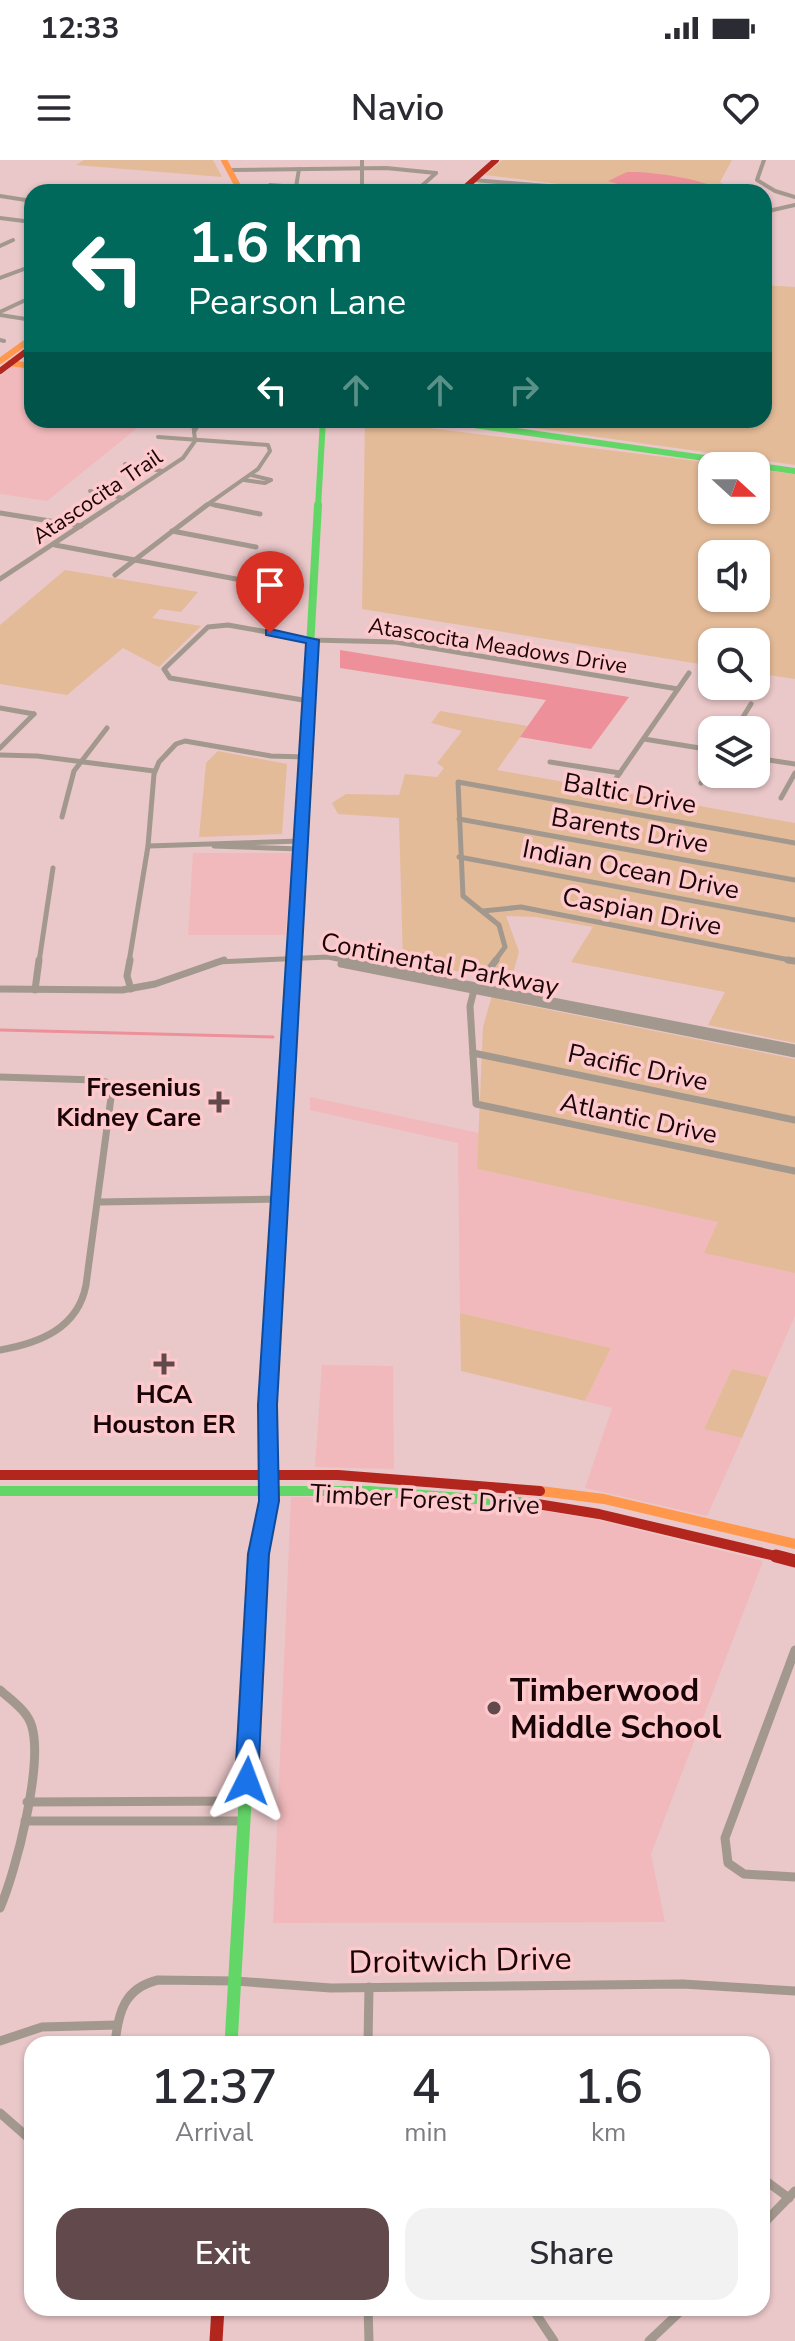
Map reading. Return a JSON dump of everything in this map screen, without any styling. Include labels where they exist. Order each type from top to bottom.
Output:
[{"type":"main road","points":[[469,184],[496,160]]},
{"type":"main road","points":[[226,165],[237,184]]},
{"type":"main road","points":[[0,371],[6,359],[24,344]]},
{"type":"main road","points":[[232,2036],[259,1554],[270,1476],[266,1430],[323,428]]},
{"type":"main road","points":[[478,428],[558,438]]},
{"type":"main road","points":[[492,428],[795,471]]},
{"type":"main road","name":"Timber Forest Drive","points":[[0,1475],[405,1476],[538,1488],[636,1506],[795,1544]]},
{"type":"main road","name":"Timber Forest Drive","points":[[0,1491],[443,1494],[535,1503],[656,1526],[795,1561]]},
{"type":"main road","points":[[216,2341],[218,2316]]},
{"type":"street","points":[[362,160],[362,184]]},
{"type":"street","points":[[764,160],[757,173],[757,180],[764,184]]},
{"type":"street","points":[[226,165],[436,173],[424,184]]},
{"type":"street","points":[[296,184],[299,169]]},
{"type":"street","points":[[476,178],[537,184]]},
{"type":"street","points":[[772,189],[795,197]]},
{"type":"street","points":[[0,196],[24,200]]},
{"type":"street","points":[[772,210],[795,205]]},
{"type":"street","points":[[0,218],[24,221]]},
{"type":"street","points":[[0,246],[13,240]]},
{"type":"street","points":[[0,278],[24,269]]},
{"type":"street","points":[[0,272],[10,274]]},
{"type":"street","points":[[0,314],[24,301]]},
{"type":"street","points":[[0,314],[24,318]]},
{"type":"street","name":"Atascocita Trail","points":[[193,428],[194,437]]},
{"type":"street","name":"Atascocita Trail","points":[[3,578],[183,458],[198,428]]},
{"type":"street","points":[[115,575],[251,475],[270,451],[268,445],[194,437],[158,437]]},
{"type":"street","points":[[125,464],[162,471]]},
{"type":"street","points":[[244,480],[265,483],[271,480],[251,475]]},
{"type":"street","points":[[90,491],[123,498]]},
{"type":"street","points":[[209,504],[260,514]]},
{"type":"street","points":[[0,513],[81,526]]},
{"type":"street","points":[[172,531],[256,547]]},
{"type":"street","points":[[55,545],[252,582]]},
{"type":"street","name":"Atascocita Meadows Drive","points":[[309,701],[170,678],[164,669],[208,627],[215,625],[312,640],[396,642],[678,689]]},
{"type":"street","points":[[608,790],[689,673]]},
{"type":"street","points":[[744,716],[751,704]]},
{"type":"street","points":[[0,708],[34,714],[0,748]]},
{"type":"street","points":[[62,817],[68,784],[107,728]]},
{"type":"street","points":[[644,739],[698,748]]},
{"type":"street","points":[[131,989],[127,976],[148,846],[154,771],[179,742],[271,756],[305,757]]},
{"type":"street","points":[[0,755],[154,771]]},
{"type":"street","points":[[770,760],[795,764]]},
{"type":"street","points":[[550,762],[620,773]]},
{"type":"street","points":[[781,798],[795,773]]},
{"type":"street","name":"Baltic Drive","points":[[459,819],[458,782],[795,843]]},
{"type":"street","points":[[459,819],[463,896],[499,925],[505,947],[476,987],[470,1006],[473,1053]]},
{"type":"street","name":"Barents Drive","points":[[459,819],[795,880]]},
{"type":"street","points":[[148,846],[204,845],[231,849],[300,845]]},
{"type":"street","name":"Indian Ocean Drive","points":[[459,857],[795,920]]},
{"type":"street","points":[[35,990],[53,868]]},
{"type":"street","name":"Caspian Drive","points":[[481,912],[521,907],[795,961]]},
{"type":"street","points":[[0,989],[131,989],[155,984],[214,962],[244,957],[295,957]]},
{"type":"street","name":"Continental Parkway","points":[[295,957],[328,957],[795,1051]]},
{"type":"street","name":"Continental Parkway","points":[[295,957],[476,987]]},
{"type":"street","points":[[328,957],[335,963]]},
{"type":"street","name":"Atlantic Drive","points":[[473,1053],[476,1104],[795,1171]]},
{"type":"street","name":"Pacific Drive","points":[[473,1053],[795,1120]]},
{"type":"street","points":[[0,1077],[110,1083],[112,1090],[98,1202],[83,1297],[77,1312],[66,1324],[16,1348],[0,1350]]},
{"type":"street","points":[[98,1202],[280,1199]]},
{"type":"street","points":[[795,1650],[722,1853],[727,1866],[738,1873],[795,1877]]},
{"type":"street","points":[[0,1690],[24,1713],[33,1731],[25,1821],[0,1908]]},
{"type":"street","points":[[27,1802],[246,1801]]},
{"type":"street","points":[[25,1821],[244,1821]]},
{"type":"street","name":"Droitwich Drive","points":[[117,2025],[129,1993],[145,1982],[158,1980],[320,1987],[683,1984],[795,1991]]},
{"type":"street","points":[[368,2036],[369,1987]]},
{"type":"street","points":[[0,2041],[50,2025],[117,2025],[116,2036]]},
{"type":"street","points":[[0,2113],[24,2134]]},
{"type":"street","points":[[770,2182],[792,2194],[770,2217]]},
{"type":"street","points":[[368,2316],[369,2341]]},
{"type":"street","points":[[537,2316],[554,2341]]},
{"type":"street","points":[[649,2341],[676,2316]]},
{"type":"shaded area","points":[[84,160],[213,160],[222,177],[76,165]]},
{"type":"shaded area","points":[[502,160],[732,160],[720,182],[723,184],[559,184],[485,175]]},
{"type":"shaded area","points":[[627,172],[678,177],[708,184],[618,184],[608,181]]},
{"type":"shaded area","points":[[772,286],[795,287],[795,465],[770,461],[770,452],[704,452],[535,428],[772,428]]},
{"type":"shaded area","points":[[14,365],[24,367],[24,428],[137,428],[47,501],[0,494],[0,376]]},
{"type":"shaded area","points":[[365,428],[430,428],[698,461],[698,524],[770,524],[770,471],[795,474],[795,679],[770,675],[770,628],[698,628],[698,664],[362,609]]},
{"type":"shaded area","points":[[65,570],[198,592],[181,612],[160,609],[152,618],[201,626],[159,667],[123,648],[67,695],[0,684],[0,625]]},
{"type":"shaded area","points":[[340,650],[629,697],[591,749],[520,737],[546,700],[340,668]]},
{"type":"shaded area","points":[[440,711],[528,726],[497,770],[795,823],[795,1043],[708,1025],[725,992],[571,962],[593,927],[536,917],[506,916],[519,952],[505,1001],[795,1059],[795,1273],[704,1253],[718,1222],[477,1169],[483,1027],[497,978],[403,962],[399,818],[338,814],[332,803],[346,794],[399,795],[405,774],[437,777],[444,768],[437,763],[462,731],[431,723]]},
{"type":"shaded area","points":[[218,751],[287,764],[282,834],[199,837],[206,763]]},
{"type":"shaded area","points":[[193,853],[294,853],[285,935],[188,935]]},
{"type":"shaded area","points":[[310,1097],[479,1133],[477,1169],[719,1222],[705,1253],[795,1273],[795,1316],[768,1377],[732,1369],[704,1429],[742,1438],[707,1516],[585,1488],[612,1408],[585,1401],[611,1348],[460,1313],[458,1143],[310,1110]]},
{"type":"shaded area","points":[[460,1313],[611,1348],[585,1401],[461,1371]]},
{"type":"shaded area","points":[[322,1365],[393,1366],[394,1469],[315,1467]]},
{"type":"shaded area","points":[[732,1369],[768,1377],[742,1438],[704,1429]]},
{"type":"shaded area","name":"Timberwood Middle School","points":[[291,1497],[400,1498],[536,1510],[594,1519],[763,1561],[651,1854],[665,1922],[273,1923]]},
{"type":"waterway","points":[[0,1030],[273,1037]]},
{"type":"traffic: fast","points":[[295,915],[323,428]]},
{"type":"traffic: fast","points":[[495,428],[795,471]]},
{"type":"traffic: fast","points":[[0,1491],[369,1491],[531,1503]]},
{"type":"traffic: fast","points":[[231,2036],[256,1613]]},
{"type":"traffic: slow","points":[[224,160],[237,184]]},
{"type":"traffic: slow","points":[[0,361],[24,344]]},
{"type":"traffic: slow","points":[[10,363],[24,365]]},
{"type":"traffic: slow","points":[[540,1491],[604,1499],[795,1544]]},
{"type":"traffic: jam","points":[[469,184],[496,160]]},
{"type":"traffic: jam","points":[[0,371],[24,353]]},
{"type":"traffic: jam","points":[[256,1613],[267,1492],[266,1430],[295,915]]},
{"type":"traffic: jam","points":[[0,1475],[338,1475],[473,1483],[540,1491]]},
{"type":"traffic: jam","points":[[531,1503],[599,1514],[795,1561]]},
{"type":"traffic: jam","points":[[216,2341],[218,2316]]},
{"type":"place","name":"Fresenius Kidney Care","points":[[219,1102]]},
{"type":"place","name":"HCA Houston ER","points":[[164,1364]]},
{"type":"place","name":"Timberwood Middle School","points":[[494,1708]]},
{"type":"route","points":[[247,1781],[259,1554],[269,1501],[267,1405],[312,640],[270,633]]}]
